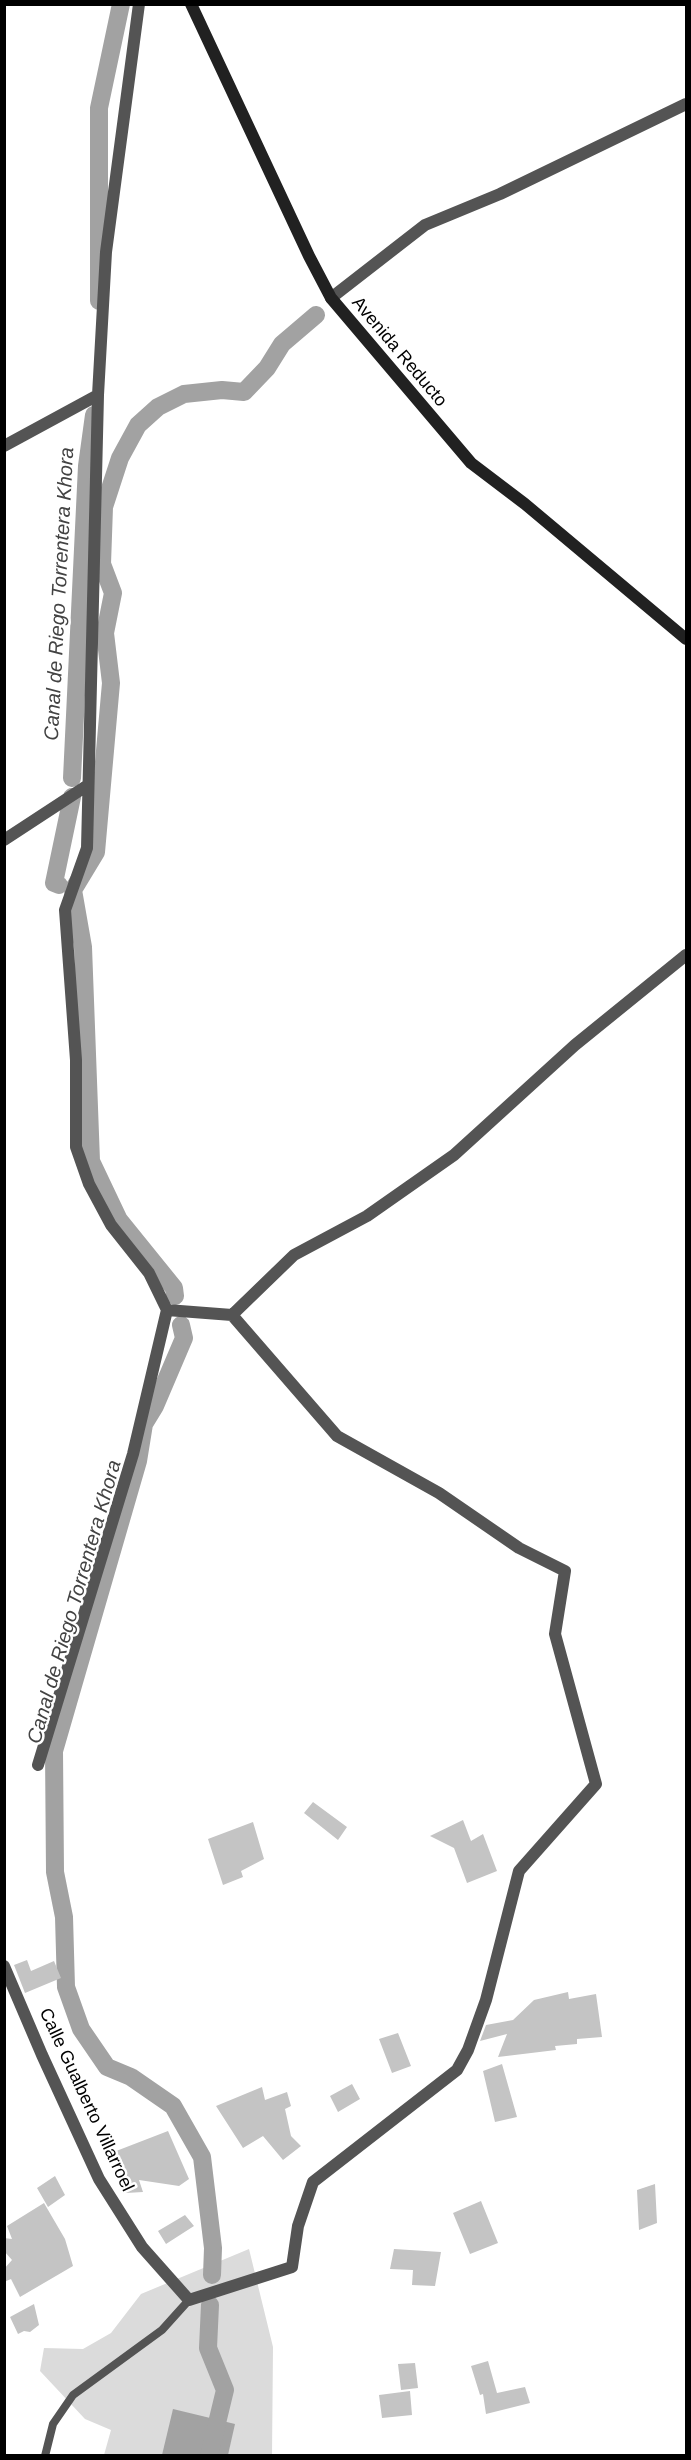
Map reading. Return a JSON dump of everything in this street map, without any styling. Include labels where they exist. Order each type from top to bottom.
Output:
[{"type":"main road","name":"Avenida Reducto","points":[[191,4],[309,256],[331,298],[471,463],[525,504],[687,639]]},
{"type":"street","points":[[38,1765],[133,1454],[167,1310],[149,1273],[111,1225],[89,1184],[76,1147],[76,1060],[65,910],[87,848],[98,395],[106,252],[139,4]]},
{"type":"street","points":[[331,298],[425,225],[500,194],[687,104]]},
{"type":"street","points":[[4,446],[98,395]]},
{"type":"street","points":[[4,840],[88,785]]},
{"type":"street","points":[[232,1315],[294,1255],[367,1216],[454,1155],[574,1045],[687,955]]},
{"type":"street","points":[[167,1310],[232,1315],[337,1436],[439,1493],[519,1548],[565,1571],[555,1634],[596,1784],[519,1871],[486,2000],[468,2050],[457,2070],[313,2182],[298,2226],[291,2267],[189,2300]]},
{"type":"street","name":"Calle Gualberto Villarroel","points":[[4,1965],[99,2179],[142,2247],[189,2300]]},
{"type":"lane","points":[[45,2456],[53,2424],[73,2395],[162,2330],[189,2300]]},
{"type":"shaded area","points":[[249,2249],[273,2347],[272,2455],[104,2455],[111,2430],[85,2419],[40,2371],[44,2348],[83,2349],[111,2333],[141,2294]]},
{"type":"shaded area","points":[[173,2409],[235,2424],[228,2455],[162,2455]]},
{"type":"building","points":[[313,1802],[347,1827],[338,1840],[304,1813]]},
{"type":"building","points":[[463,1820],[471,1841],[483,1834],[497,1871],[467,1883],[454,1848],[430,1836]]},
{"type":"building","points":[[253,1822],[264,1859],[241,1871],[243,1877],[223,1885],[208,1839]]},
{"type":"building","points":[[27,1960],[31,1971],[54,1961],[61,1978],[25,1993],[14,1965]]},
{"type":"building","points":[[568,1992],[569,1999],[596,1994],[602,2037],[577,2039],[577,2044],[555,2046],[556,2050],[498,2057],[507,2034],[480,2041],[486,2025],[513,2020],[534,2000]]},
{"type":"building","points":[[398,2033],[411,2066],[392,2073],[379,2039]]},
{"type":"building","points":[[502,2064],[517,2117],[495,2122],[483,2071]]},
{"type":"building","points":[[352,2084],[360,2099],[338,2112],[330,2096]]},
{"type":"building","points":[[262,2087],[265,2100],[287,2092],[291,2106],[285,2109],[291,2136],[301,2146],[283,2160],[263,2136],[243,2148],[216,2106]]},
{"type":"building","points":[[168,2131],[189,2179],[179,2186],[139,2180],[143,2192],[126,2193],[111,2153]]},
{"type":"building","points":[[55,2176],[65,2195],[48,2207],[37,2188]]},
{"type":"building","points":[[655,2184],[657,2223],[639,2230],[637,2190]]},
{"type":"building","points":[[481,2201],[498,2243],[470,2254],[453,2213]]},
{"type":"building","points":[[44,2203],[65,2239],[73,2266],[20,2297],[11,2279],[4,2282],[4,2269],[12,2260],[4,2251],[4,2238],[12,2239],[7,2226]]},
{"type":"building","points":[[185,2215],[194,2226],[166,2244],[158,2231]]},
{"type":"building","points":[[394,2249],[441,2252],[435,2286],[412,2285],[413,2270],[390,2269]]},
{"type":"building","points":[[34,2304],[39,2325],[30,2332],[24,2331],[18,2334],[10,2317]]},
{"type":"building","points":[[488,2361],[497,2393],[525,2387],[530,2403],[486,2414],[483,2394],[480,2395],[471,2366]]},
{"type":"building","points":[[415,2363],[418,2388],[401,2390],[398,2364]]},
{"type":"building","points":[[410,2391],[412,2415],[382,2418],[379,2395]]},
{"type":"waterway","name":"Canal de Riego Torrentera Khora","points":[[99,301],[99,108],[121,4]]},
{"type":"waterway","name":"Canal de Riego Torrentera Khora","points":[[175,1296],[174,1288],[119,1220],[91,1161],[83,947],[73,890],[96,852],[111,683],[105,633],[113,593],[102,564],[104,507],[120,458],[138,425],[158,407],[184,394],[222,390],[244,392],[267,368],[282,344],[316,315]]},
{"type":"waterway","name":"Canal de Riego Torrentera Khora","points":[[72,778],[87,466],[94,415]]},
{"type":"waterway","name":"Canal de Riego Torrentera Khora","points":[[59,885],[54,883],[72,797]]},
{"type":"waterway","name":"Canal de Riego Torrentera Khora","points":[[181,1325],[184,1338],[155,1406],[144,1424],[138,1461],[54,1751],[55,1872],[64,1917],[66,1987],[81,2029],[107,2067],[131,2077],[173,2106],[202,2157],[213,2248],[212,2275]]},
{"type":"waterway","name":"Canal de Riego Torrentera Khora","points":[[209,2456],[225,2390],[208,2348],[210,2305]]}]
